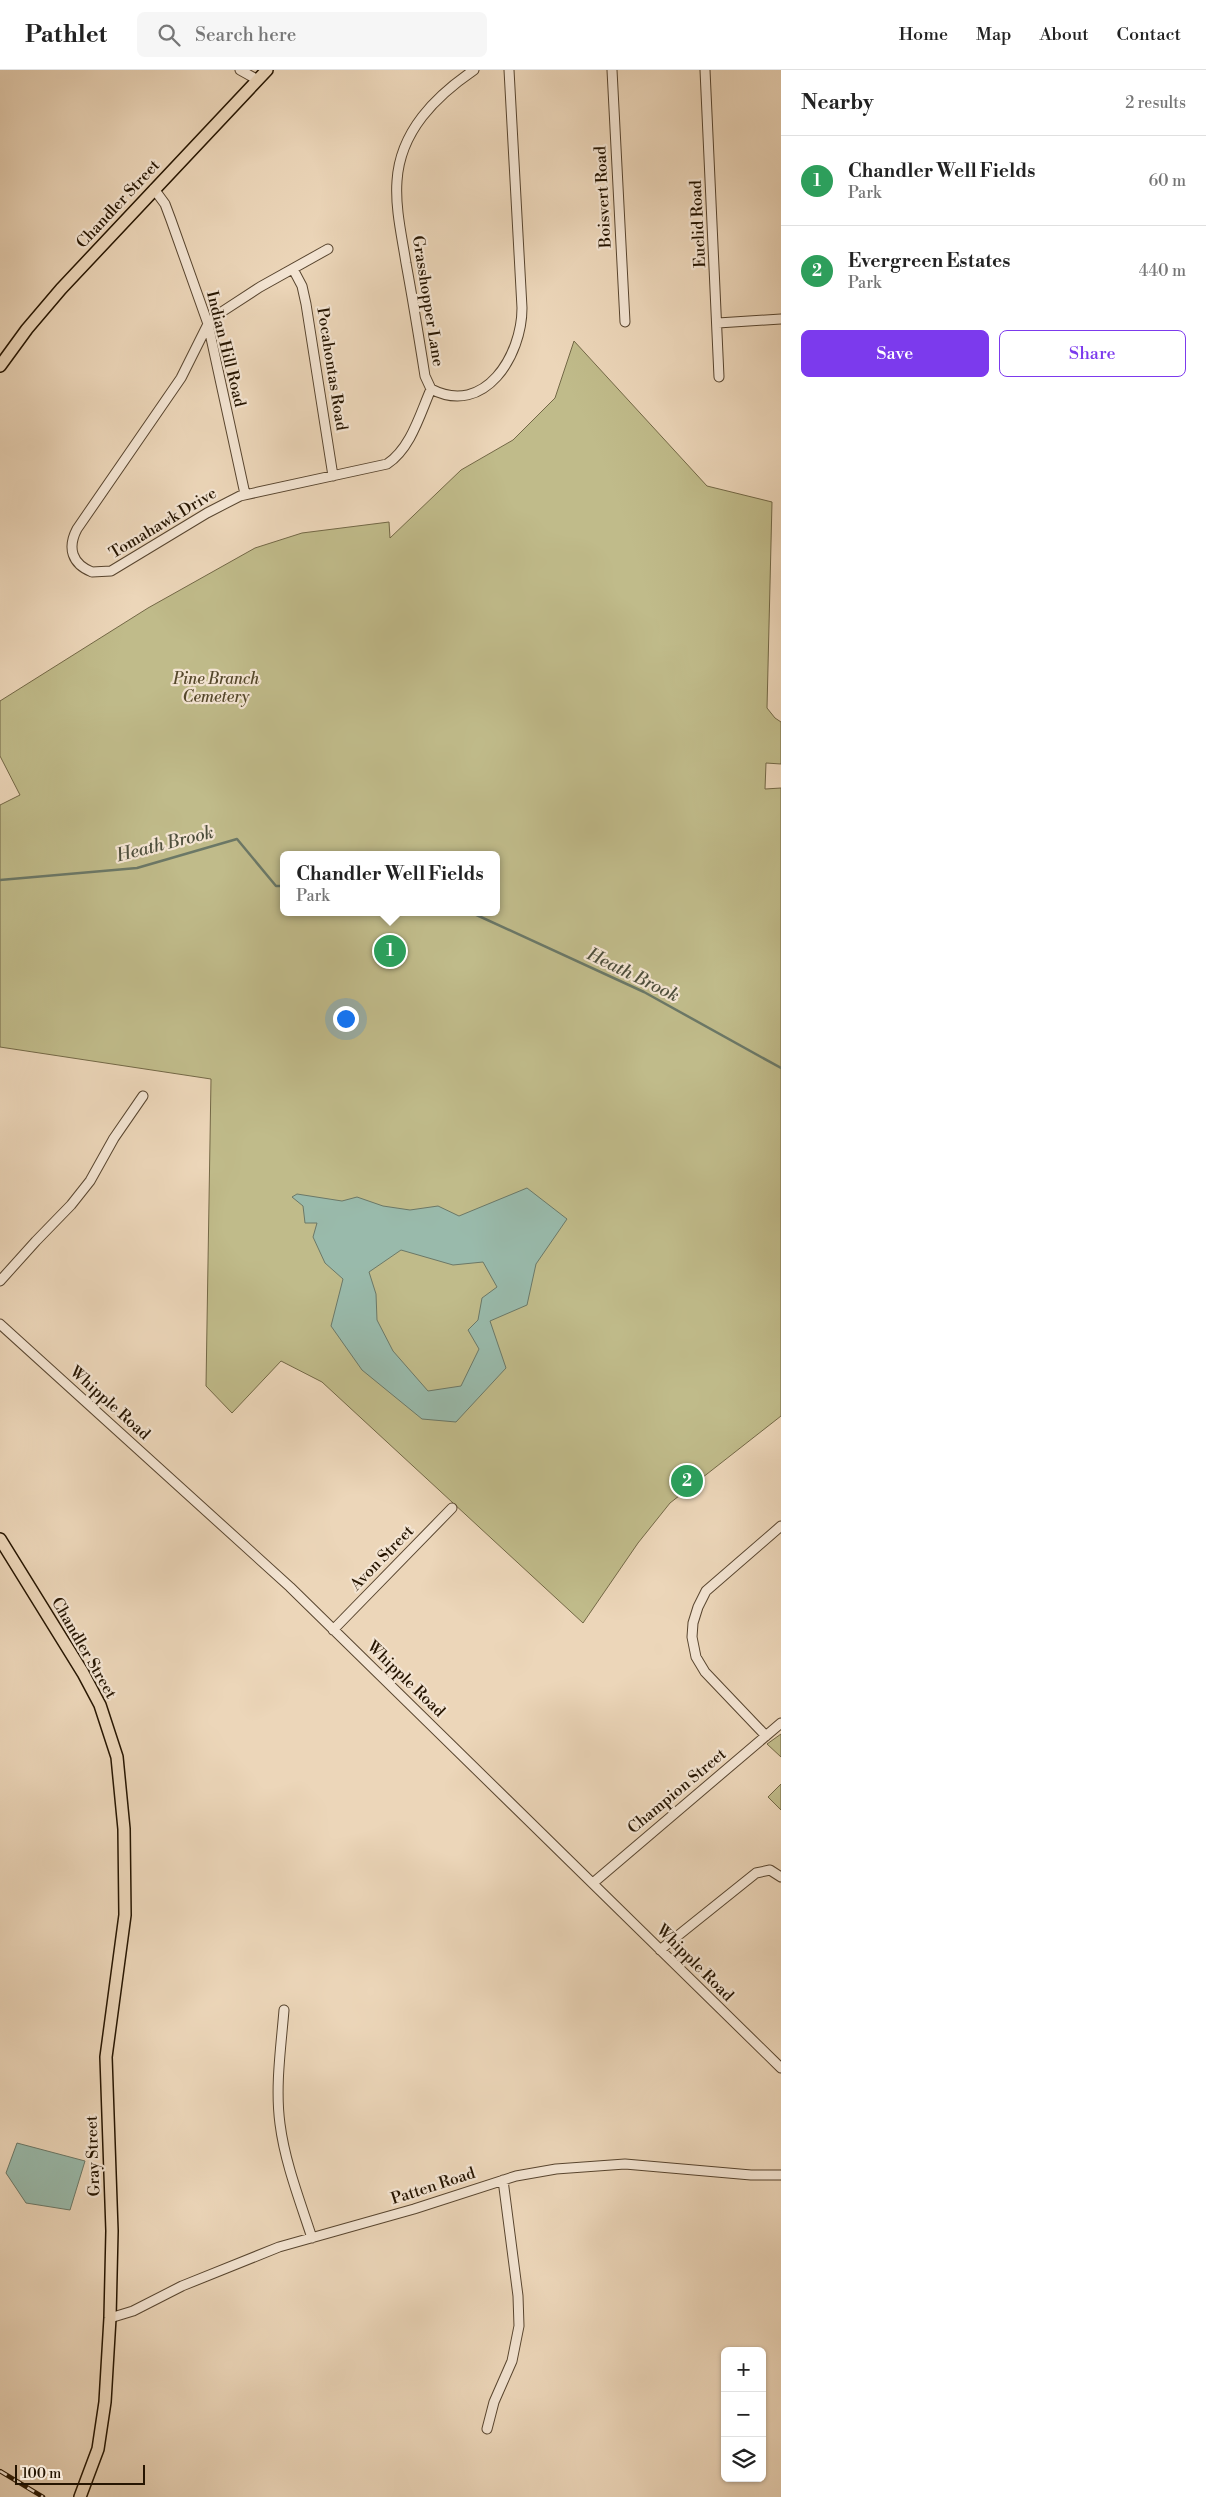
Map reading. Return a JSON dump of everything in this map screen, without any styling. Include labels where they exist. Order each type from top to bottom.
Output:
[{"type":"main road","name":"Chandler Street","points":[[0,366],[50,302],[154,189],[268,70]]},
{"type":"main road","name":"Chandler Street","points":[[0,1539],[84,1673],[100,1705],[117,1757],[123,1810]]},
{"type":"main road","name":"Gray Street","points":[[81,2494],[98,2449],[104,2420],[110,2318],[112,2222],[106,2065],[125,1915],[126,1860],[123,1810]]},
{"type":"street","points":[[240,70],[258,80]]},
{"type":"street","name":"Grasshopper Lane","points":[[474,70],[432,103],[421,116],[404,150],[397,180],[402,236],[425,376],[431,389],[451,396],[462,396],[484,387],[501,371],[518,341],[522,308],[509,70]]},
{"type":"street","name":"Boisvert Road","points":[[612,70],[625,322]]},
{"type":"street","name":"Euclid Road","points":[[705,70],[719,377]]},
{"type":"street","name":"Indian Hill Road","points":[[154,189],[165,204],[208,324],[245,494]]},
{"type":"street","name":"Tomahawk Drive","points":[[328,249],[230,306],[208,324],[176,386],[77,529],[71,544],[72,555],[89,571],[99,573],[111,571],[207,513],[245,494],[382,467],[393,460],[408,441],[431,389]]},
{"type":"street","name":"Pocahontas Road","points":[[292,269],[302,286],[306,304],[333,476]]},
{"type":"street","points":[[718,323],[781,319]]},
{"type":"street","points":[[0,1281],[36,1240],[71,1206],[90,1182],[114,1138],[143,1096]]},
{"type":"street","name":"Whipple Road","points":[[0,1324],[184,1489],[333,1630],[781,2068]]},
{"type":"street","name":"Avon Street","points":[[333,1630],[452,1508]]},
{"type":"street","points":[[766,1736],[705,1672],[696,1657],[692,1638],[693,1623],[706,1591],[781,1526]]},
{"type":"street","name":"Champion Street","points":[[593,1883],[781,1723]]},
{"type":"street","points":[[660,1950],[756,1873],[770,1870],[781,1877]]},
{"type":"street","points":[[284,2010],[279,2097],[280,2125],[287,2158],[312,2238]]},
{"type":"street","name":"Patten Road","points":[[110,2318],[134,2311],[175,2289],[250,2258],[503,2180],[556,2169],[617,2164],[751,2175],[781,2175]]},
{"type":"street","points":[[487,2429],[494,2402],[514,2355],[519,2326],[518,2296],[503,2180]]},
{"type":"green space","name":"Pine Branch Cemetery","points":[[574,341],[707,486],[772,502],[767,708],[781,722],[781,764],[766,763],[765,789],[781,788],[781,1416],[670,1503],[638,1543],[583,1623],[322,1382],[281,1361],[232,1413],[206,1386],[211,1079],[0,1047],[0,805],[20,795],[0,756],[0,701],[148,608],[255,548],[302,533],[389,522],[390,538],[461,470],[513,440],[555,398]]},
{"type":"green space","points":[[781,1734],[781,1757],[767,1744]]},
{"type":"green space","points":[[781,1784],[781,1810],[768,1797]]},
{"type":"shaded area","points":[[527,1188],[567,1219],[536,1264],[527,1305],[490,1321],[506,1368],[456,1422],[422,1419],[362,1370],[331,1326],[343,1279],[325,1263],[313,1237],[317,1223],[305,1223],[303,1206],[292,1197],[297,1194],[342,1201],[357,1197],[383,1206],[410,1210],[438,1206],[459,1216]],"holes":[[[401,1250],[453,1265],[483,1262],[497,1287],[482,1298],[478,1320],[468,1330],[479,1349],[461,1386],[428,1391],[393,1351],[377,1320],[376,1294],[369,1272]]]},
{"type":"shaded area","points":[[17,2143],[85,2161],[70,2210],[26,2203],[6,2173]]},
{"type":"waterway","name":"Heath Brook","points":[[0,880],[137,868],[237,839],[276,886],[280,886]]},
{"type":"waterway","name":"Heath Brook","points":[[479,916],[644,992],[781,1068]]},
{"type":"railway","points":[[0,2471],[43,2497]]},
{"type":"place","name":"Chandler Well Fields","points":[[390,951]]},
{"type":"place","name":"Evergreen Estates","points":[[687,1481]]}]
